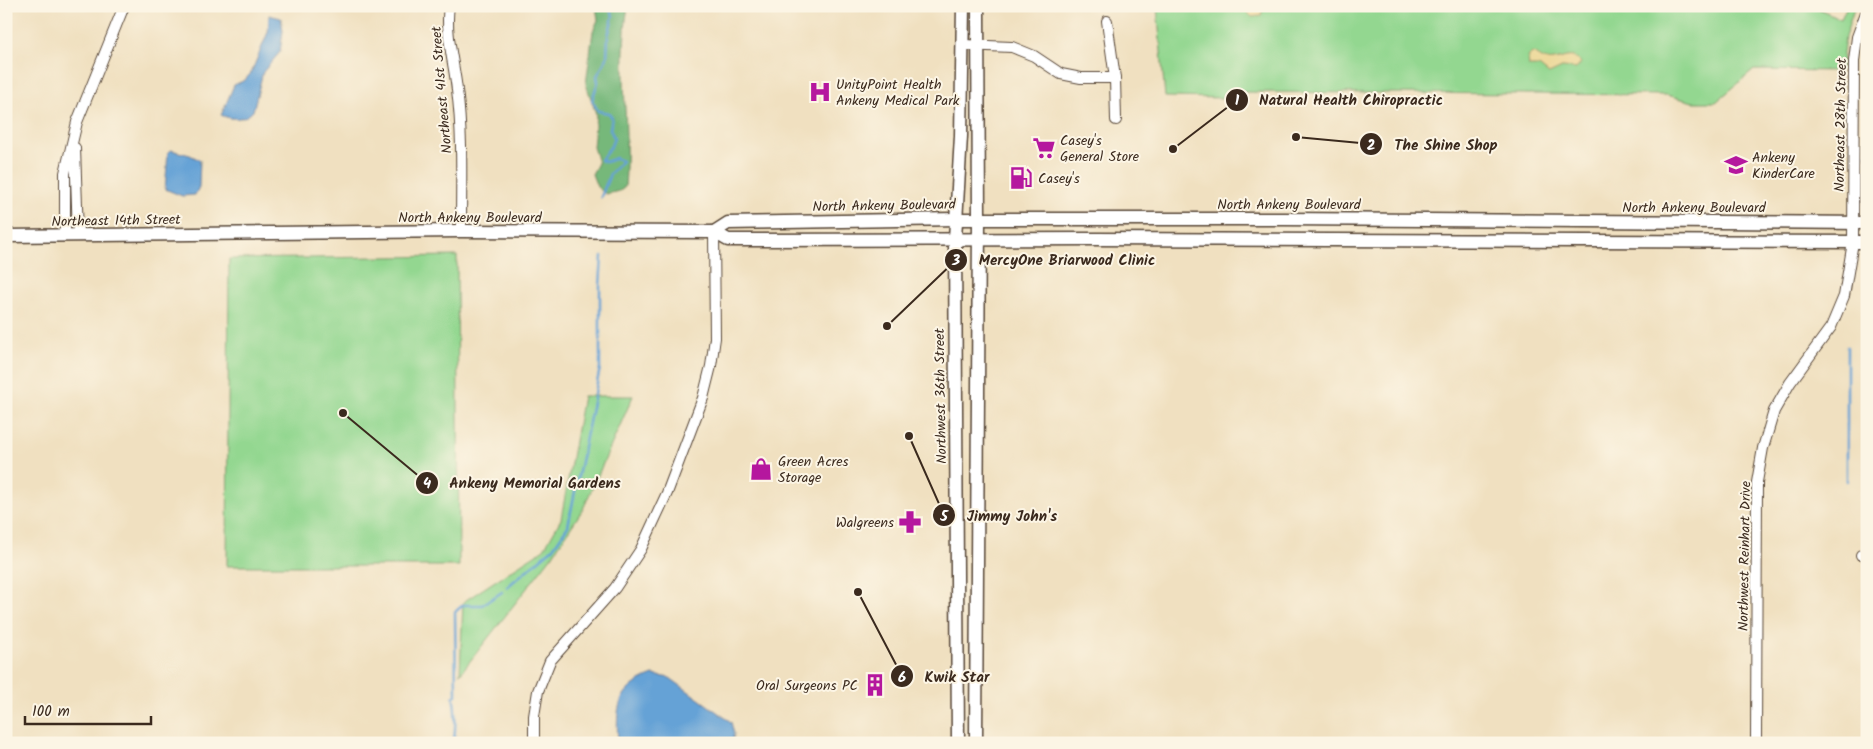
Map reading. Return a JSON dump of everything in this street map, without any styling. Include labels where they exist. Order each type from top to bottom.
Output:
[{"type":"main road","name":"Northwest 36th Street","points":[[958,743],[955,229],[963,6]]},
{"type":"main road","points":[[976,743],[979,229],[978,6]]},
{"type":"main road","name":"North Ankeny Boulevard","points":[[714,232],[728,223],[955,229],[1867,223]]},
{"type":"main road","name":"North Ankeny Boulevard","points":[[226,234],[461,231],[714,232],[728,240],[979,229],[1867,242]]},
{"type":"main road","name":"Northeast 14th Street","points":[[6,236],[226,234]]},
{"type":"street","points":[[65,235],[65,174],[81,107],[124,6]]},
{"type":"street","name":"Northeast 41st Street","points":[[449,6],[449,34],[457,90],[461,151],[461,231]]},
{"type":"street","name":"Northeast 28th Street","points":[[1853,242],[1854,62],[1857,37],[1867,10]]},
{"type":"street","points":[[1107,21],[1115,78],[1116,120]]},
{"type":"street","points":[[963,45],[1012,47],[1024,50],[1051,70],[1072,77],[1115,78]]},
{"type":"street","points":[[74,139],[78,235]]},
{"type":"street","points":[[534,743],[534,716],[538,691],[550,660],[615,588],[641,549],[667,493],[704,398],[712,366],[715,338],[714,232]]},
{"type":"street","name":"Northwest Reinhart Drive","points":[[1756,743],[1757,482],[1763,448],[1774,411],[1790,383],[1831,327],[1844,296],[1853,242]]},
{"type":"green space","points":[[596,6],[628,6],[624,51],[625,187],[620,191],[606,194],[597,187],[592,174],[598,163],[593,147],[596,114],[586,84],[593,31],[598,20]]},
{"type":"green space","points":[[1157,6],[1813,6],[1841,19],[1847,6],[1855,6],[1845,37],[1841,71],[1754,70],[1716,102],[1693,102],[1667,95],[1241,92],[1228,98],[1165,97]]},
{"type":"green space","points":[[457,256],[459,566],[227,566],[229,259]]},
{"type":"green space","points":[[583,396],[633,396],[583,509],[552,556],[460,674],[463,602],[544,549],[561,519]]},
{"type":"sand","points":[[1248,6],[1263,6],[1261,16],[1252,17],[1248,13]]},
{"type":"sand","points":[[1532,53],[1551,60],[1573,57],[1581,63],[1576,69],[1564,67],[1549,74],[1539,66],[1529,66],[1528,57]]},
{"type":"water","points":[[269,15],[281,18],[283,31],[280,52],[263,72],[253,111],[242,118],[229,118],[221,115],[234,85],[245,80],[251,73],[268,32]]},
{"type":"water","points":[[171,150],[200,160],[199,187],[195,195],[182,196],[165,189],[168,153]]},
{"type":"water","points":[[653,675],[670,678],[731,722],[734,734],[732,743],[618,743],[618,710],[625,693]]},
{"type":"water","points":[[1522,739],[1560,739],[1581,743],[1493,743]]},
{"type":"waterway","points":[[601,197],[610,174],[622,161],[616,158],[606,162],[601,160],[614,138],[610,129],[612,118],[609,113],[598,111],[592,100],[598,82],[597,76],[607,58],[608,36],[613,16],[609,6]]},
{"type":"waterway","points":[[507,587],[553,548],[568,526],[600,368],[602,256]]},
{"type":"waterway","points":[[1847,347],[1847,481]]},
{"type":"waterway","points":[[453,743],[455,733],[453,697],[456,695],[455,612],[463,605],[482,605],[502,592]]},
{"type":"place","name":"UnityPoint Health Ankeny Medical Park","points":[[820,92]]},
{"type":"place","name":"The Shine Shop","points":[[1296,137]]},
{"type":"place","name":"Casey's General Store","points":[[1044,148]]},
{"type":"place","name":"Natural Health Chiropractic","points":[[1173,149]]},
{"type":"place","name":"Ankeny KinderCare","points":[[1736,165]]},
{"type":"place","name":"Casey's","points":[[1021,178]]},
{"type":"place","name":"MercyOne Briarwood Clinic","points":[[887,326]]},
{"type":"place","name":"Ankeny Memorial Gardens","points":[[343,413]]},
{"type":"place","name":"Jimmy John's","points":[[909,436]]},
{"type":"place","name":"Green Acres Storage","points":[[761,469]]},
{"type":"place","name":"Walgreens","points":[[910,522]]},
{"type":"place","name":"Kwik Star","points":[[858,592]]},
{"type":"place","name":"Oral Surgeons PC","points":[[875,685]]}]
